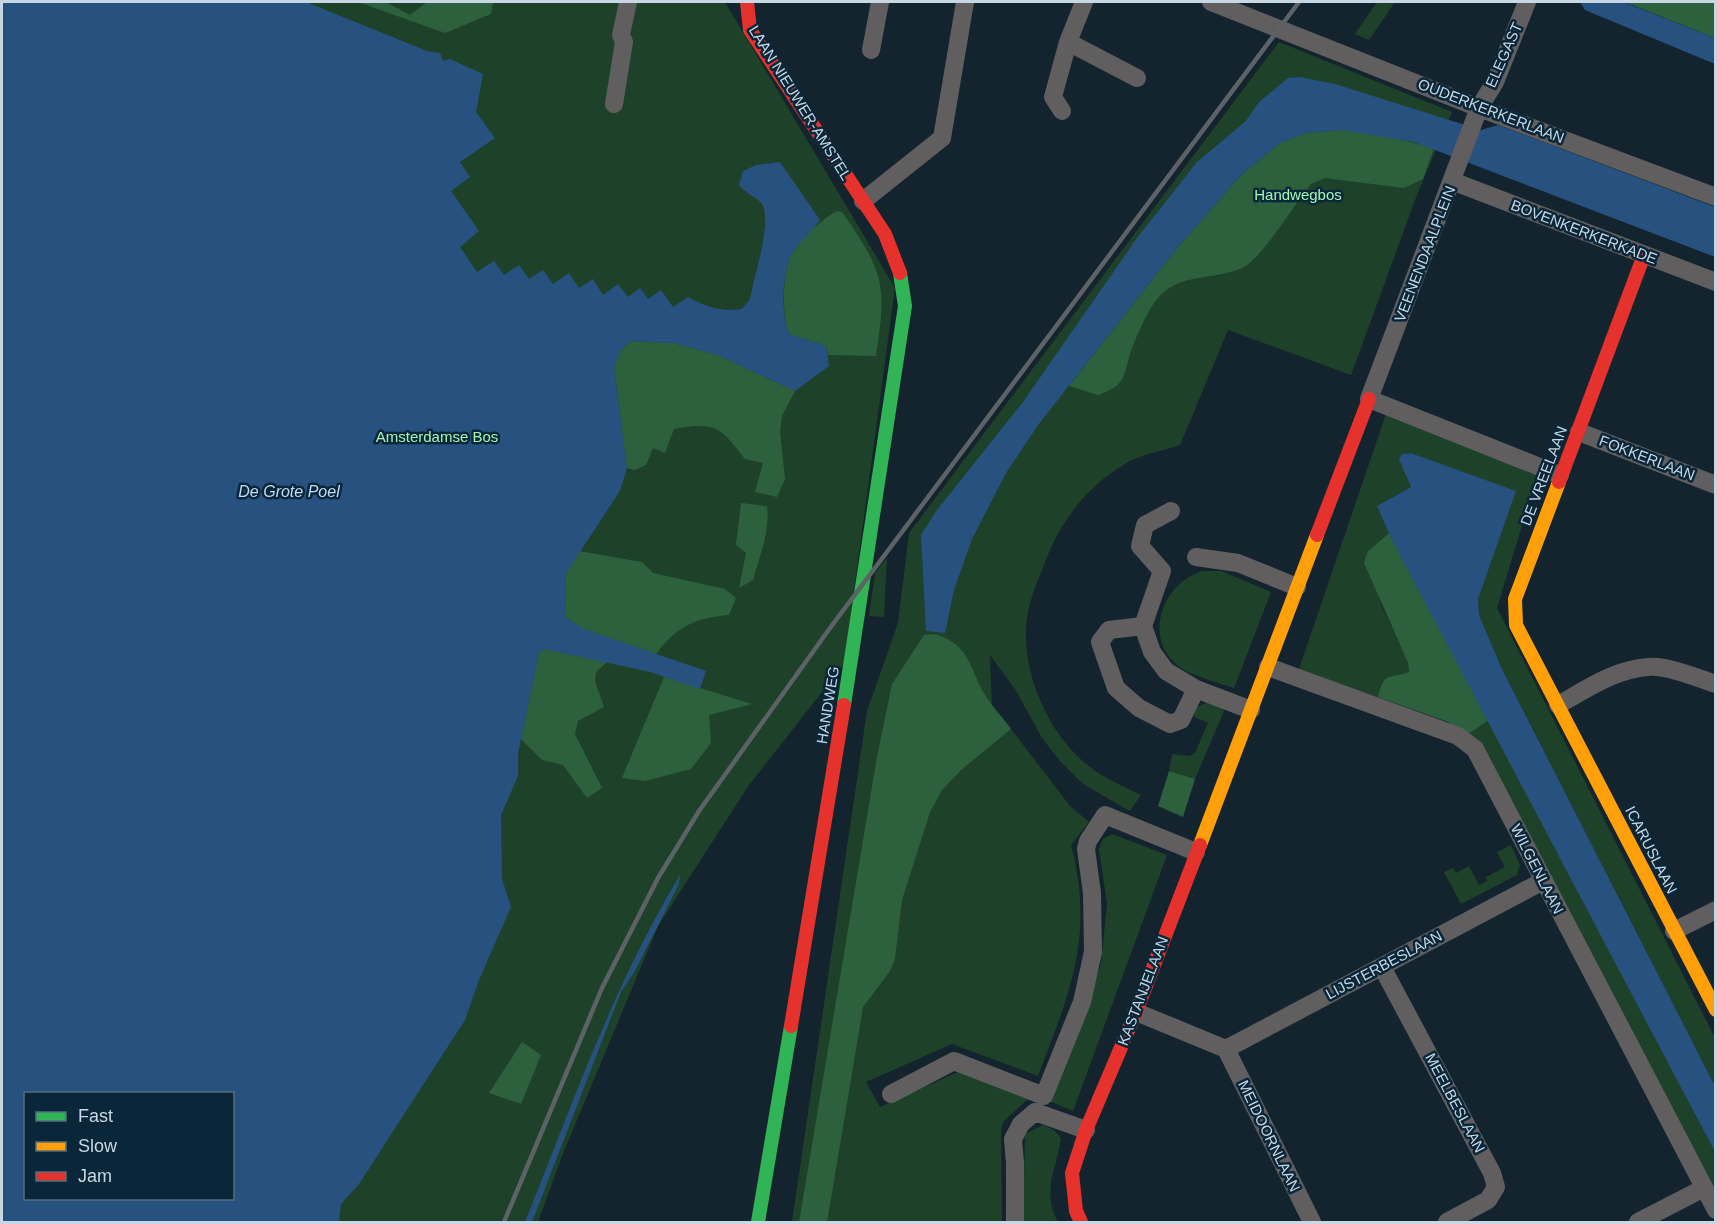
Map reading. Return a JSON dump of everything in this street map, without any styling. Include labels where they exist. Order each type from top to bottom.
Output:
[{"type":"street","points":[[614,104],[624,42],[621,35],[628,2]]},
{"type":"street","name":"LAAN NIEUWER-AMSTEL","points":[[747,2],[750,30],[863,201]]},
{"type":"street","points":[[871,50],[880,2]]},
{"type":"street","points":[[863,201],[942,138],[959,2]]},
{"type":"street","points":[[1062,111],[1053,97],[1068,42],[1084,2]]},
{"type":"street","name":"OUDERKERKERLAAN","points":[[1212,2],[1479,108],[1716,197]]},
{"type":"street","name":"ELEGAST","points":[[1479,108],[1495,82],[1527,2]]},
{"type":"street","points":[[1068,42],[1137,78]]},
{"type":"street","name":"VEENENDAALPLEIN","points":[[1297,587],[1479,108]]},
{"type":"street","name":"BOVENKERKERKADE","points":[[1454,176],[1644,255],[1716,282]]},
{"type":"street","name":"HANDWEG","points":[[758,1222],[831,792],[905,306],[904,287],[891,246],[863,201]]},
{"type":"street","name":"DE VREELAAN","points":[[1558,705],[1516,625],[1515,599],[1644,255]]},
{"type":"street","points":[[1369,399],[1560,475]]},
{"type":"street","name":"FOKKERLAAN","points":[[1579,432],[1716,485]]},
{"type":"street","points":[[1171,511],[1144,525],[1140,546],[1162,571],[1143,626],[1152,652],[1166,671],[1196,689],[1251,710]]},
{"type":"street","points":[[1196,557],[1238,563],[1297,587]]},
{"type":"street","name":"KASTANJELAAN","points":[[1081,1222],[1076,1211],[1072,1173],[1086,1130],[1136,1012],[1297,587]]},
{"type":"street","points":[[1143,626],[1109,630],[1100,642],[1116,688],[1139,708],[1170,724],[1181,720],[1196,689]]},
{"type":"street","points":[[1558,705],[1611,676],[1649,666],[1694,676],[1716,684]]},
{"type":"street","name":"WILGENLAAN","points":[[1268,667],[1458,736],[1475,749],[1716,1210]]},
{"type":"street","name":"ICARUSLAAN","points":[[1558,705],[1716,1010]]},
{"type":"street","points":[[891,1094],[954,1061],[1044,1096],[1082,1002],[1093,952],[1092,893],[1086,849],[1088,841],[1105,816],[1196,852]]},
{"type":"street","name":"LIJSTERBESLAAN","points":[[1226,1049],[1543,881]]},
{"type":"street","points":[[1674,931],[1716,910]]},
{"type":"street","name":"MEELBESLAAN","points":[[1382,967],[1492,1173],[1496,1187],[1488,1200],[1447,1222]]},
{"type":"street","points":[[1136,1012],[1226,1049]]},
{"type":"street","name":"MEIDOORNLAAN","points":[[1226,1049],[1312,1222]]},
{"type":"street","points":[[1015,1222],[1013,1139],[1021,1124],[1035,1112],[1086,1130]]},
{"type":"street","points":[[1638,1222],[1704,1188]]},
{"type":"green space","name":"De Grote Poel","points":[[2,2],[725,2],[895,288],[844,664],[749,785],[658,926],[562,1156],[538,1222],[2,1222]]},
{"type":"green space","points":[[358,2],[386,2],[410,15],[427,2],[493,2],[491,14],[445,33]]},
{"type":"green space","points":[[1377,2],[1395,2],[1369,40],[1355,34]]},
{"type":"green space","points":[[1624,2],[1715,2],[1715,38]]},
{"type":"green space","name":"Handwegbos","points":[[1279,42],[1452,112],[1418,192],[1351,375],[1228,330],[1180,445],[1145,455],[1111,473],[1076,507],[1050,550],[1035,588],[1028,614],[1026,630],[1030,671],[1045,711],[1069,747],[1100,774],[1141,795],[1130,811],[1083,784],[1060,761],[1042,738],[1015,689],[990,655],[993,739],[989,746],[1011,729],[1070,806],[1089,822],[1071,845],[1078,878],[1080,936],[1069,990],[1038,1076],[952,1044],[866,1082],[880,1107],[960,1071],[1030,1097],[1003,1122],[1001,1130],[1002,1222],[792,1222],[867,711],[898,623],[909,533]]},
{"type":"green space","points":[[1343,130],[1383,135],[1434,148],[1423,179],[1404,188],[1325,178],[1311,184],[1268,243],[1250,263],[1231,272],[1176,284],[1158,298],[1139,331],[1125,373],[1119,383],[1098,395],[1069,386],[1178,247],[1241,175],[1280,143],[1306,133]]},
{"type":"green space","points":[[837,211],[842,212],[867,250],[879,280],[881,312],[876,356],[828,355],[826,346],[789,334],[784,306],[786,273],[791,256],[811,230]]},
{"type":"green space","points":[[630,341],[673,343],[718,355],[795,391],[782,416],[780,431],[785,479],[777,497],[755,492],[763,463],[745,459],[729,439],[716,429],[708,427],[674,429],[665,453],[653,448],[646,465],[635,470],[627,468],[614,368],[620,351]]},
{"type":"green space","points":[[1386,414],[1538,473],[1497,608],[1715,1038],[1715,1086],[1502,669],[1479,615],[1478,599],[1515,491],[1411,453],[1402,454],[1411,487],[1377,506],[1389,533],[1368,551],[1381,604],[1408,662],[1409,672],[1388,677],[1382,683],[1378,697],[1299,669]]},
{"type":"green space","points":[[741,503],[767,506],[768,516],[764,543],[753,580],[739,588],[746,553],[736,545]]},
{"type":"green space","points":[[1389,533],[1489,720],[1467,735],[1448,722],[1378,697],[1382,683],[1388,677],[1409,672],[1408,663],[1364,563],[1368,551]]},
{"type":"green space","points":[[579,551],[642,562],[653,573],[725,589],[736,598],[729,615],[706,618],[688,625],[671,637],[656,654],[583,629],[565,617],[566,573]]},
{"type":"green space","points":[[887,558],[884,617],[869,616],[875,573]]},
{"type":"green space","points":[[1202,571],[1221,571],[1271,592],[1234,688],[1189,673],[1178,666],[1167,654],[1161,641],[1159,626],[1168,599],[1188,577]]},
{"type":"green space","points":[[935,634],[953,643],[965,654],[984,693],[1011,729],[961,770],[942,790],[930,812],[902,900],[895,959],[890,971],[863,1007],[827,1222],[799,1222],[877,757],[892,684],[924,635]]},
{"type":"green space","points":[[544,649],[607,662],[596,672],[595,681],[604,707],[578,721],[575,734],[602,788],[587,798],[563,765],[542,760],[521,739],[539,652]]},
{"type":"green space","points":[[664,677],[752,704],[709,715],[711,743],[691,769],[645,781],[622,778]]},
{"type":"green space","points":[[1208,702],[1222,706],[1224,711],[1195,779],[1169,771],[1172,754],[1190,756],[1195,753],[1208,723],[1194,717],[1195,708]]},
{"type":"green space","points":[[1489,720],[1715,1152],[1715,1188],[1479,745],[1467,735]]},
{"type":"green space","points":[[1169,771],[1195,779],[1183,817],[1158,806]]},
{"type":"green space","points":[[1112,834],[1167,855],[1073,1111],[1049,1101],[1101,964],[1107,904],[1099,849],[1103,839]]},
{"type":"green space","points":[[1511,845],[1520,865],[1517,875],[1461,904],[1444,872],[1453,868],[1456,873],[1469,866],[1479,885],[1487,881],[1486,877],[1505,867],[1497,852]]},
{"type":"green space","points":[[522,1042],[541,1055],[521,1104],[489,1093]]},
{"type":"green space","points":[[1043,1125],[1054,1130],[1061,1138],[1050,1190],[1053,1210],[1058,1222],[1023,1222],[1025,1134]]},
{"type":"water","name":"De Grote Poel","points":[[2,2],[306,2],[427,51],[440,53],[443,61],[450,59],[483,74],[476,112],[495,138],[460,162],[470,177],[451,191],[479,231],[460,247],[477,272],[494,261],[504,275],[519,265],[529,279],[543,270],[553,284],[569,273],[579,288],[593,279],[603,295],[618,284],[628,297],[640,288],[648,299],[661,290],[673,307],[688,297],[714,308],[742,309],[750,299],[765,226],[762,203],[739,185],[743,171],[756,165],[780,162],[820,220],[790,258],[783,296],[789,334],[826,346],[829,366],[795,391],[718,355],[673,343],[630,341],[620,351],[614,368],[627,468],[620,491],[566,573],[565,617],[584,629],[706,671],[700,689],[650,672],[544,649],[539,652],[518,754],[518,776],[501,815],[502,879],[511,907],[479,980],[465,1020],[359,1184],[341,1204],[339,1222],[2,1222]]},
{"type":"water","points":[[1580,2],[1623,2],[1715,38],[1715,64],[1585,10]]},
{"type":"water","points":[[1300,77],[1335,84],[1481,130],[1498,125],[1715,207],[1715,257],[1414,142],[1343,130],[1306,133],[1280,143],[1241,175],[1178,247],[1038,425],[1006,473],[972,539],[954,590],[945,633],[926,631],[921,535],[937,510],[1023,402],[1137,238],[1197,162],[1246,121],[1259,102],[1288,78]]},
{"type":"water","points":[[1411,453],[1516,491],[1478,599],[1479,615],[1502,669],[1715,1086],[1715,1152],[1391,538],[1377,506],[1411,487],[1399,459],[1402,454]]},
{"type":"water","points":[[680,875],[679,884],[635,971],[621,992],[532,1222],[525,1222],[614,1002],[634,959]]},
{"type":"railway","points":[[504,1222],[602,988],[658,878],[699,811],[830,628],[1299,2]]},
{"type":"traffic: fast","points":[[844,705],[905,306],[900,273]]},
{"type":"traffic: fast","points":[[758,1222],[791,1026]]},
{"type":"traffic: slow","points":[[1559,482],[1515,599],[1516,625],[1716,1010]]},
{"type":"traffic: slow","points":[[1200,845],[1317,535]]},
{"type":"traffic: jam","points":[[747,2],[750,30],[885,234],[900,273]]},
{"type":"traffic: jam","points":[[1559,482],[1644,255]]},
{"type":"traffic: jam","points":[[1317,535],[1369,399]]},
{"type":"traffic: jam","points":[[791,1026],[844,705]]},
{"type":"traffic: jam","points":[[1081,1222],[1076,1211],[1072,1173],[1086,1130],[1136,1012],[1200,845]]},
{"type":"park label","name":"Amsterdamse Bos","points":[[437,437]]}]
